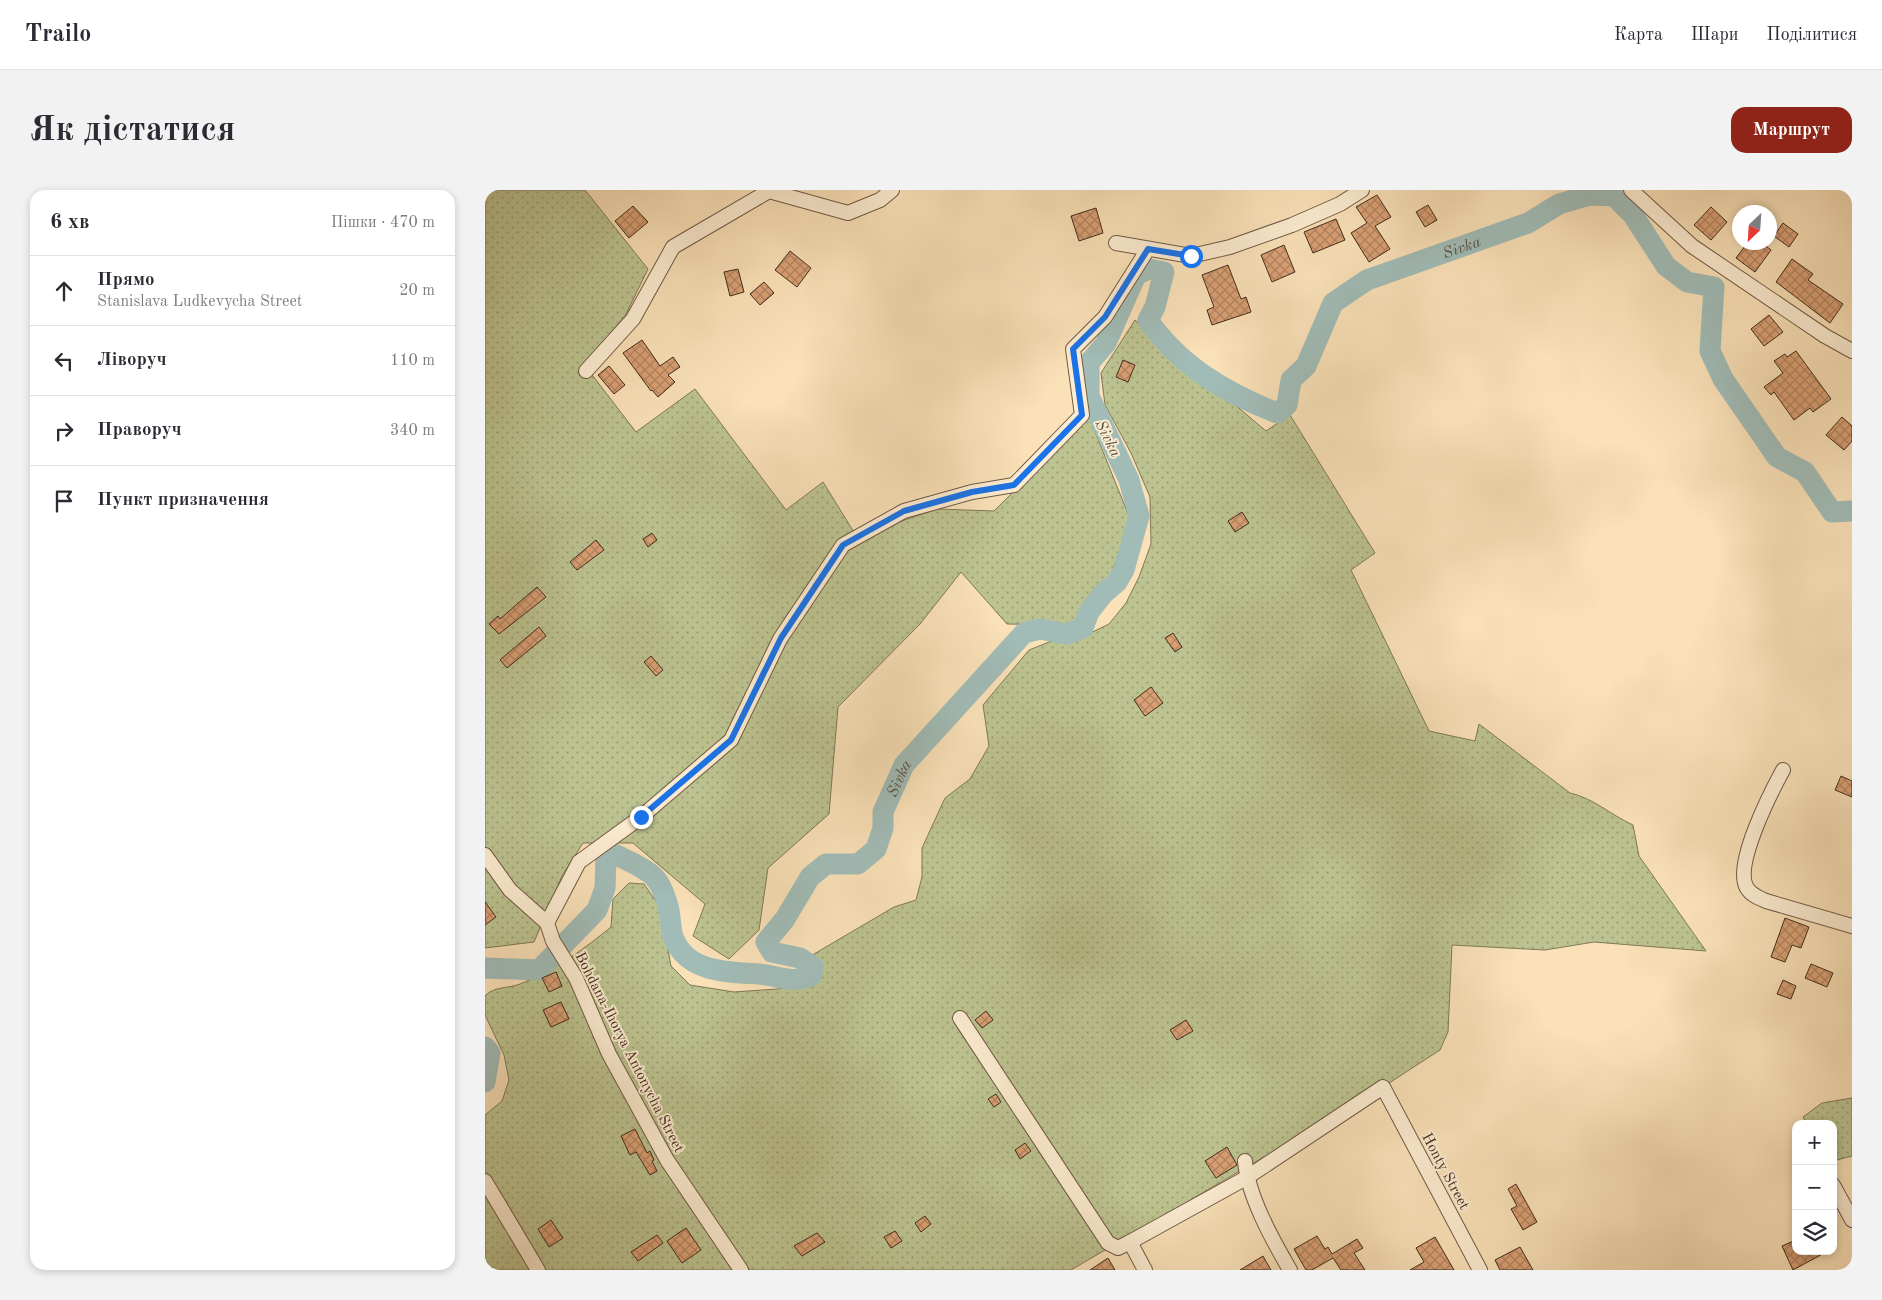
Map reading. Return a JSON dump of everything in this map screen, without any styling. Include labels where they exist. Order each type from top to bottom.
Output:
[{"type":"street","points":[[586,371],[633,319],[673,247],[769,191],[848,213],[880,200],[892,190]]},
{"type":"street","points":[[1117,243],[1191,256],[1230,247],[1293,225],[1340,204],[1362,190]]},
{"type":"street","points":[[1631,190],[1692,246],[1825,336],[1852,351]]},
{"type":"street","points":[[547,923],[579,862],[641,817],[731,740],[781,638],[843,545],[904,511],[972,492],[1014,485],[1082,415],[1073,349],[1105,317],[1148,249]]},
{"type":"street","points":[[1783,770],[1757,821],[1743,873],[1747,888],[1757,897],[1766,901],[1852,926]]},
{"type":"street","name":"Bohdana-Ihorya Antonycha Street","points":[[485,855],[510,890],[547,923],[553,941],[576,978],[609,1054],[667,1160],[741,1270]]},
{"type":"street","points":[[960,1018],[1108,1243],[1118,1248],[1246,1178]]},
{"type":"street","name":"Honty Street","points":[[1246,1178],[1383,1087],[1479,1270]]},
{"type":"street","points":[[1245,1161],[1246,1178],[1276,1246],[1289,1270]]},
{"type":"street","points":[[485,1180],[538,1270]]},
{"type":"street","points":[[1837,1192],[1852,1220]]},
{"type":"street","points":[[1130,1242],[1145,1270]]},
{"type":"green space","points":[[485,190],[585,190],[648,269],[625,316],[587,361],[586,367],[636,432],[695,389],[786,510],[823,482],[860,542],[890,525],[937,509],[994,511],[1089,417],[1131,521],[1110,578],[1071,625],[1007,624],[961,572],[920,624],[838,707],[829,814],[768,868],[759,930],[729,959],[693,936],[705,904],[633,843],[583,843],[562,876],[534,942],[485,948]]},
{"type":"green space","points":[[1135,320],[1266,431],[1290,415],[1375,553],[1351,570],[1429,731],[1475,741],[1479,724],[1570,793],[1594,803],[1633,825],[1639,856],[1706,951],[1594,942],[1545,950],[1452,945],[1448,1032],[1440,1050],[1383,1087],[1071,1270],[485,1270],[485,1115],[502,1101],[509,1080],[504,1055],[485,1015],[485,996],[497,989],[515,986],[545,973],[601,935],[611,927],[613,899],[629,883],[644,884],[660,907],[671,966],[690,985],[734,992],[808,986],[821,975],[814,954],[894,907],[916,900],[922,877],[922,848],[945,798],[970,779],[989,746],[983,705],[1029,650],[1049,642],[1078,639],[1109,624],[1126,603],[1139,577],[1151,544],[1150,497],[1131,453],[1105,405],[1101,373]]},
{"type":"green space","points":[[1852,1098],[1852,1156],[1837,1160],[1837,1120],[1805,1120],[1803,1117],[1822,1103]]},
{"type":"building","points":[[1377,195],[1391,217],[1375,226],[1390,249],[1369,262],[1351,233],[1367,223],[1356,207]]},
{"type":"building","points":[[1428,205],[1437,220],[1425,227],[1416,212]]},
{"type":"building","points":[[633,206],[648,222],[629,238],[615,221]]},
{"type":"building","points":[[1711,207],[1727,222],[1711,240],[1694,225]]},
{"type":"building","points":[[1096,208],[1103,233],[1079,241],[1071,216]]},
{"type":"building","points":[[1336,219],[1345,240],[1313,253],[1304,232]]},
{"type":"building","points":[[1783,223],[1798,234],[1789,247],[1777,238],[1777,232]]},
{"type":"building","points":[[1284,245],[1295,272],[1272,282],[1261,255]]},
{"type":"building","points":[[1742,250],[1771,250],[1755,272],[1736,258]]},
{"type":"building","points":[[790,251],[811,268],[797,287],[775,270]]},
{"type":"building","points":[[1792,259],[1813,274],[1808,280],[1843,304],[1830,323],[1776,282]]},
{"type":"building","points":[[1228,265],[1241,299],[1246,297],[1251,312],[1212,325],[1207,310],[1214,307],[1202,275]]},
{"type":"building","points":[[738,269],[744,292],[730,296],[724,272]]},
{"type":"building","points":[[764,282],[774,293],[760,305],[750,294]]},
{"type":"building","points":[[1769,315],[1783,332],[1764,346],[1751,329]]},
{"type":"building","points":[[642,340],[660,366],[673,357],[680,367],[668,375],[675,382],[658,397],[651,391],[623,353]]},
{"type":"building","points":[[1796,351],[1831,399],[1813,412],[1810,408],[1794,420],[1774,392],[1771,395],[1764,387],[1783,373],[1774,361],[1785,354],[1787,357]]},
{"type":"building","points":[[1123,360],[1135,365],[1128,382],[1116,377]]},
{"type":"building","points":[[609,366],[625,385],[614,394],[598,375]]},
{"type":"building","points":[[1842,417],[1852,426],[1852,441],[1844,450],[1826,435]]},
{"type":"building","points":[[1242,512],[1249,523],[1235,532],[1228,521]]},
{"type":"building","points":[[652,533],[657,540],[648,547],[643,539]]},
{"type":"building","points":[[596,540],[604,550],[577,570],[570,562]]},
{"type":"building","points":[[537,587],[546,597],[499,634],[489,624],[498,616],[500,619]]},
{"type":"building","points":[[539,627],[546,636],[507,668],[500,660]]},
{"type":"building","points":[[1173,633],[1182,647],[1175,652],[1165,638]]},
{"type":"building","points":[[651,656],[663,670],[656,676],[644,662]]},
{"type":"building","points":[[1151,687],[1163,703],[1145,716],[1134,700]]},
{"type":"building","points":[[1841,776],[1852,781],[1852,797],[1835,790]]},
{"type":"building","points":[[485,902],[496,917],[485,925]]},
{"type":"building","points":[[1785,918],[1809,927],[1801,948],[1792,945],[1785,962],[1771,957]]},
{"type":"building","points":[[1811,964],[1833,973],[1827,987],[1805,978]]},
{"type":"building","points":[[556,972],[562,986],[549,992],[542,978]]},
{"type":"building","points":[[1783,980],[1796,986],[1791,999],[1777,994]]},
{"type":"building","points":[[561,1002],[569,1019],[551,1027],[543,1010]]},
{"type":"building","points":[[986,1011],[993,1020],[982,1028],[975,1020]]},
{"type":"building","points":[[1186,1020],[1193,1031],[1177,1040],[1170,1030]]},
{"type":"building","points":[[996,1094],[1001,1102],[994,1107],[988,1099]]},
{"type":"building","points":[[635,1129],[647,1153],[650,1151],[654,1160],[652,1161],[657,1171],[650,1175],[636,1152],[630,1155],[621,1136]]},
{"type":"building","points":[[1025,1143],[1031,1151],[1020,1159],[1015,1150]]},
{"type":"building","points":[[1227,1147],[1237,1165],[1216,1178],[1205,1161]]},
{"type":"building","points":[[1516,1184],[1537,1222],[1523,1230],[1511,1209],[1517,1206],[1508,1189]]},
{"type":"building","points":[[925,1216],[931,1224],[921,1232],[915,1223]]},
{"type":"building","points":[[551,1220],[563,1238],[549,1247],[538,1229]]},
{"type":"building","points":[[686,1228],[701,1250],[682,1263],[667,1241]]},
{"type":"building","points":[[895,1231],[902,1241],[891,1248],[884,1237]]},
{"type":"building","points":[[817,1233],[825,1242],[802,1256],[794,1246]]},
{"type":"building","points":[[657,1235],[663,1243],[638,1261],[631,1252]]},
{"type":"building","points":[[1317,1236],[1325,1249],[1328,1247],[1332,1254],[1357,1239],[1363,1248],[1354,1253],[1365,1270],[1341,1270],[1333,1258],[1312,1270],[1306,1270],[1294,1249]]},
{"type":"building","points":[[1435,1237],[1454,1270],[1410,1270],[1424,1262],[1416,1248]]},
{"type":"building","points":[[1792,1242],[1792,1255],[1821,1255],[1793,1270],[1782,1246]]},
{"type":"building","points":[[1520,1247],[1533,1270],[1500,1270],[1495,1260]]},
{"type":"building","points":[[1263,1256],[1271,1270],[1240,1270]]},
{"type":"building","points":[[1108,1258],[1115,1270],[1090,1270]]},
{"type":"waterway","name":"Sivka","points":[[485,968],[539,970],[597,910],[605,888],[606,857],[612,853],[639,866],[656,879],[668,906],[673,937],[679,949],[688,958],[698,964],[721,971],[759,974],[785,979],[811,976],[813,967],[800,958],[772,952],[766,942],[785,919],[810,877],[826,864],[858,864],[876,849],[883,828],[883,812],[904,765],[1024,633],[1040,629],[1066,634],[1083,628],[1089,612],[1103,594],[1117,582],[1124,570],[1139,516],[1129,480],[1089,396],[1089,363],[1106,343],[1136,275],[1149,269],[1164,272],[1155,307],[1148,320],[1174,351],[1222,387],[1277,413],[1287,405],[1291,380],[1306,366],[1333,303],[1367,280],[1528,223],[1559,204],[1590,195],[1614,196],[1633,215],[1666,266],[1687,282],[1714,287],[1710,351],[1723,379],[1777,457],[1805,472],[1832,512],[1852,511]]},
{"type":"waterway","name":"Sivka","points":[[485,1047],[490,1053],[485,1082]]},
{"type":"route","points":[[641,817],[731,740],[781,638],[843,545],[904,511],[972,492],[1014,485],[1082,415],[1073,349],[1105,317],[1148,249],[1191,256]]}]
